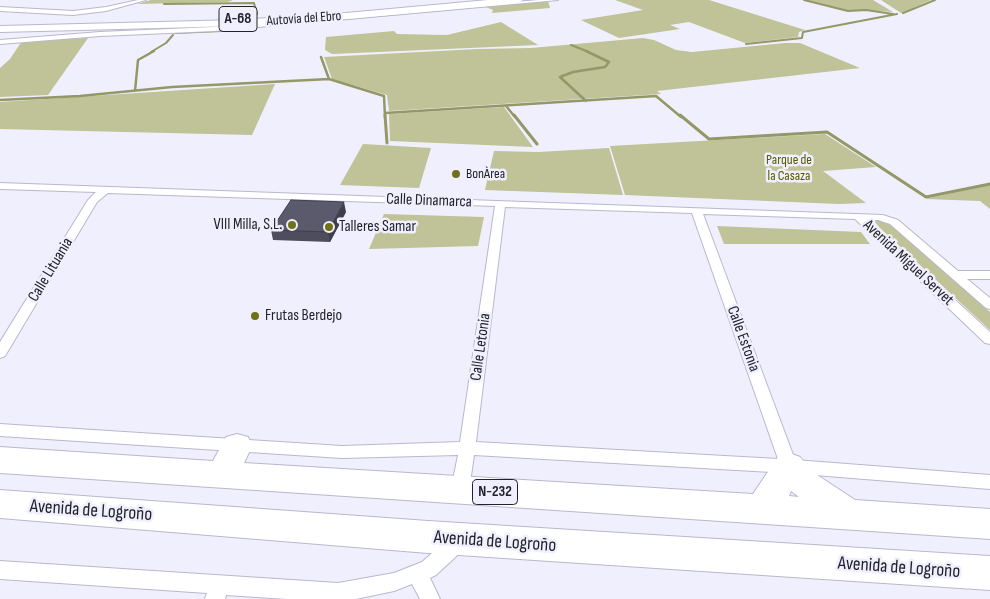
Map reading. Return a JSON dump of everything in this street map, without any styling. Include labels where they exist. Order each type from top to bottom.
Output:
[{"type":"highway","name":"Autovía del Ebro","points":[[0,24],[168,22],[256,18],[482,0]]},
{"type":"highway","name":"Autovía del Ebro","points":[[0,28],[107,28],[238,23],[346,16],[518,0]]},
{"type":"highway","points":[[2,12],[113,20],[256,18]]},
{"type":"highway","points":[[0,37],[238,23]]},
{"type":"highway","name":"N-232","points":[[0,460],[230,459],[460,490],[990,524]]},
{"type":"highway","points":[[762,509],[789,466],[800,480],[849,515]]},
{"type":"highway","name":"Avenida de Logroño","points":[[0,504],[460,539],[990,573]]},
{"type":"street","points":[[2,12],[73,13],[106,9],[144,0]]},
{"type":"street","points":[[0,42],[100,34],[214,30],[556,0]]},
{"type":"street","name":"Calle Dinamarca","points":[[0,186],[697,212],[858,216]]},
{"type":"street","name":"Calle Lituania","points":[[0,353],[93,200],[105,190]]},
{"type":"street","name":"Calle Letonia","points":[[460,490],[500,204]]},
{"type":"street","name":"Calle Estonia","points":[[697,212],[789,466]]},
{"type":"street","name":"Avenida Miguel Servet","points":[[858,216],[888,219],[990,305]]},
{"type":"street","name":"Avenida Miguel Servet","points":[[858,216],[990,340]]},
{"type":"street","points":[[955,275],[990,275]]},
{"type":"street","points":[[0,430],[230,459],[342,452],[467,448],[789,466],[990,482]]},
{"type":"street","points":[[0,570],[217,592],[338,593],[394,582],[429,569],[460,539]]},
{"type":"street","points":[[417,573],[430,599]]},
{"type":"green space","points":[[151,0],[233,0],[228,2],[137,4]]},
{"type":"green space","points":[[615,0],[709,0],[805,30],[799,32],[798,37],[745,43],[689,22],[670,25],[680,29],[619,38],[581,20],[643,10]]},
{"type":"green space","points":[[806,0],[873,0],[893,12],[847,11]]},
{"type":"green space","points":[[881,0],[931,0],[901,13]]},
{"type":"green space","points":[[548,1],[550,8],[492,13],[493,10],[486,7]]},
{"type":"green space","points":[[501,22],[538,45],[332,54],[325,50],[326,37],[394,31],[397,34],[447,35]]},
{"type":"green space","points":[[88,38],[48,95],[0,97],[0,68],[10,59],[22,41]]},
{"type":"green space","points":[[643,38],[654,40],[676,50],[692,52],[800,43],[860,68],[657,91],[661,94],[389,111],[387,95],[332,79],[324,57],[531,48]]},
{"type":"green space","points":[[275,84],[252,135],[0,129],[0,102]]},
{"type":"green space","points":[[504,107],[533,147],[390,141],[389,114]]},
{"type":"green space","name":"Parque de la Casaza","points":[[825,134],[876,167],[823,171],[866,203],[839,204],[625,195],[610,146]]},
{"type":"green space","points":[[363,144],[431,148],[419,188],[340,185]]},
{"type":"green space","points":[[609,148],[623,195],[485,190],[494,151],[538,152]]},
{"type":"green space","points":[[990,185],[990,209],[980,201],[925,199]]},
{"type":"green space","points":[[384,214],[484,217],[478,246],[369,249]]},
{"type":"green space","points":[[877,220],[890,223],[990,312],[990,330],[879,227],[875,222]]},
{"type":"green space","points":[[717,226],[861,232],[870,244],[724,244]]},
{"type":"building","points":[[291,200],[344,202],[328,232],[271,230]]},
{"type":"waterway","points":[[804,0],[848,11],[866,10],[893,14]]},
{"type":"waterway","points":[[903,13],[935,0]]},
{"type":"waterway","points":[[164,4],[254,3],[257,14]]},
{"type":"waterway","points":[[746,44],[802,38],[803,32],[897,14]]},
{"type":"waterway","points":[[175,33],[245,30],[248,27]]},
{"type":"waterway","points":[[151,52],[166,43],[173,35]]},
{"type":"waterway","points":[[571,45],[589,52]]},
{"type":"waterway","points":[[135,91],[138,60],[154,51]]},
{"type":"waterway","points":[[585,100],[560,77],[573,72],[605,67],[609,62],[586,51]]},
{"type":"waterway","points":[[321,57],[329,79]]},
{"type":"waterway","points":[[135,91],[329,79]]},
{"type":"waterway","points":[[329,79],[384,96],[385,117]]},
{"type":"waterway","points":[[0,100],[80,96],[135,91]]},
{"type":"waterway","points":[[585,100],[656,96],[681,117]]},
{"type":"waterway","points":[[385,113],[585,100]]},
{"type":"waterway","points":[[506,106],[515,117]]},
{"type":"waterway","points":[[385,115],[387,143]]},
{"type":"waterway","points":[[514,115],[537,144]]},
{"type":"waterway","points":[[680,115],[709,139],[827,132],[926,197],[990,184]]},
{"type":"place","name":"BonÀrea","points":[[456,174]]},
{"type":"place","name":"VIII Milla, S.L.","points":[[292,225]]},
{"type":"place","name":"Talleres Samar","points":[[329,227]]},
{"type":"place","name":"Frutas Berdejo","points":[[255,316]]}]
